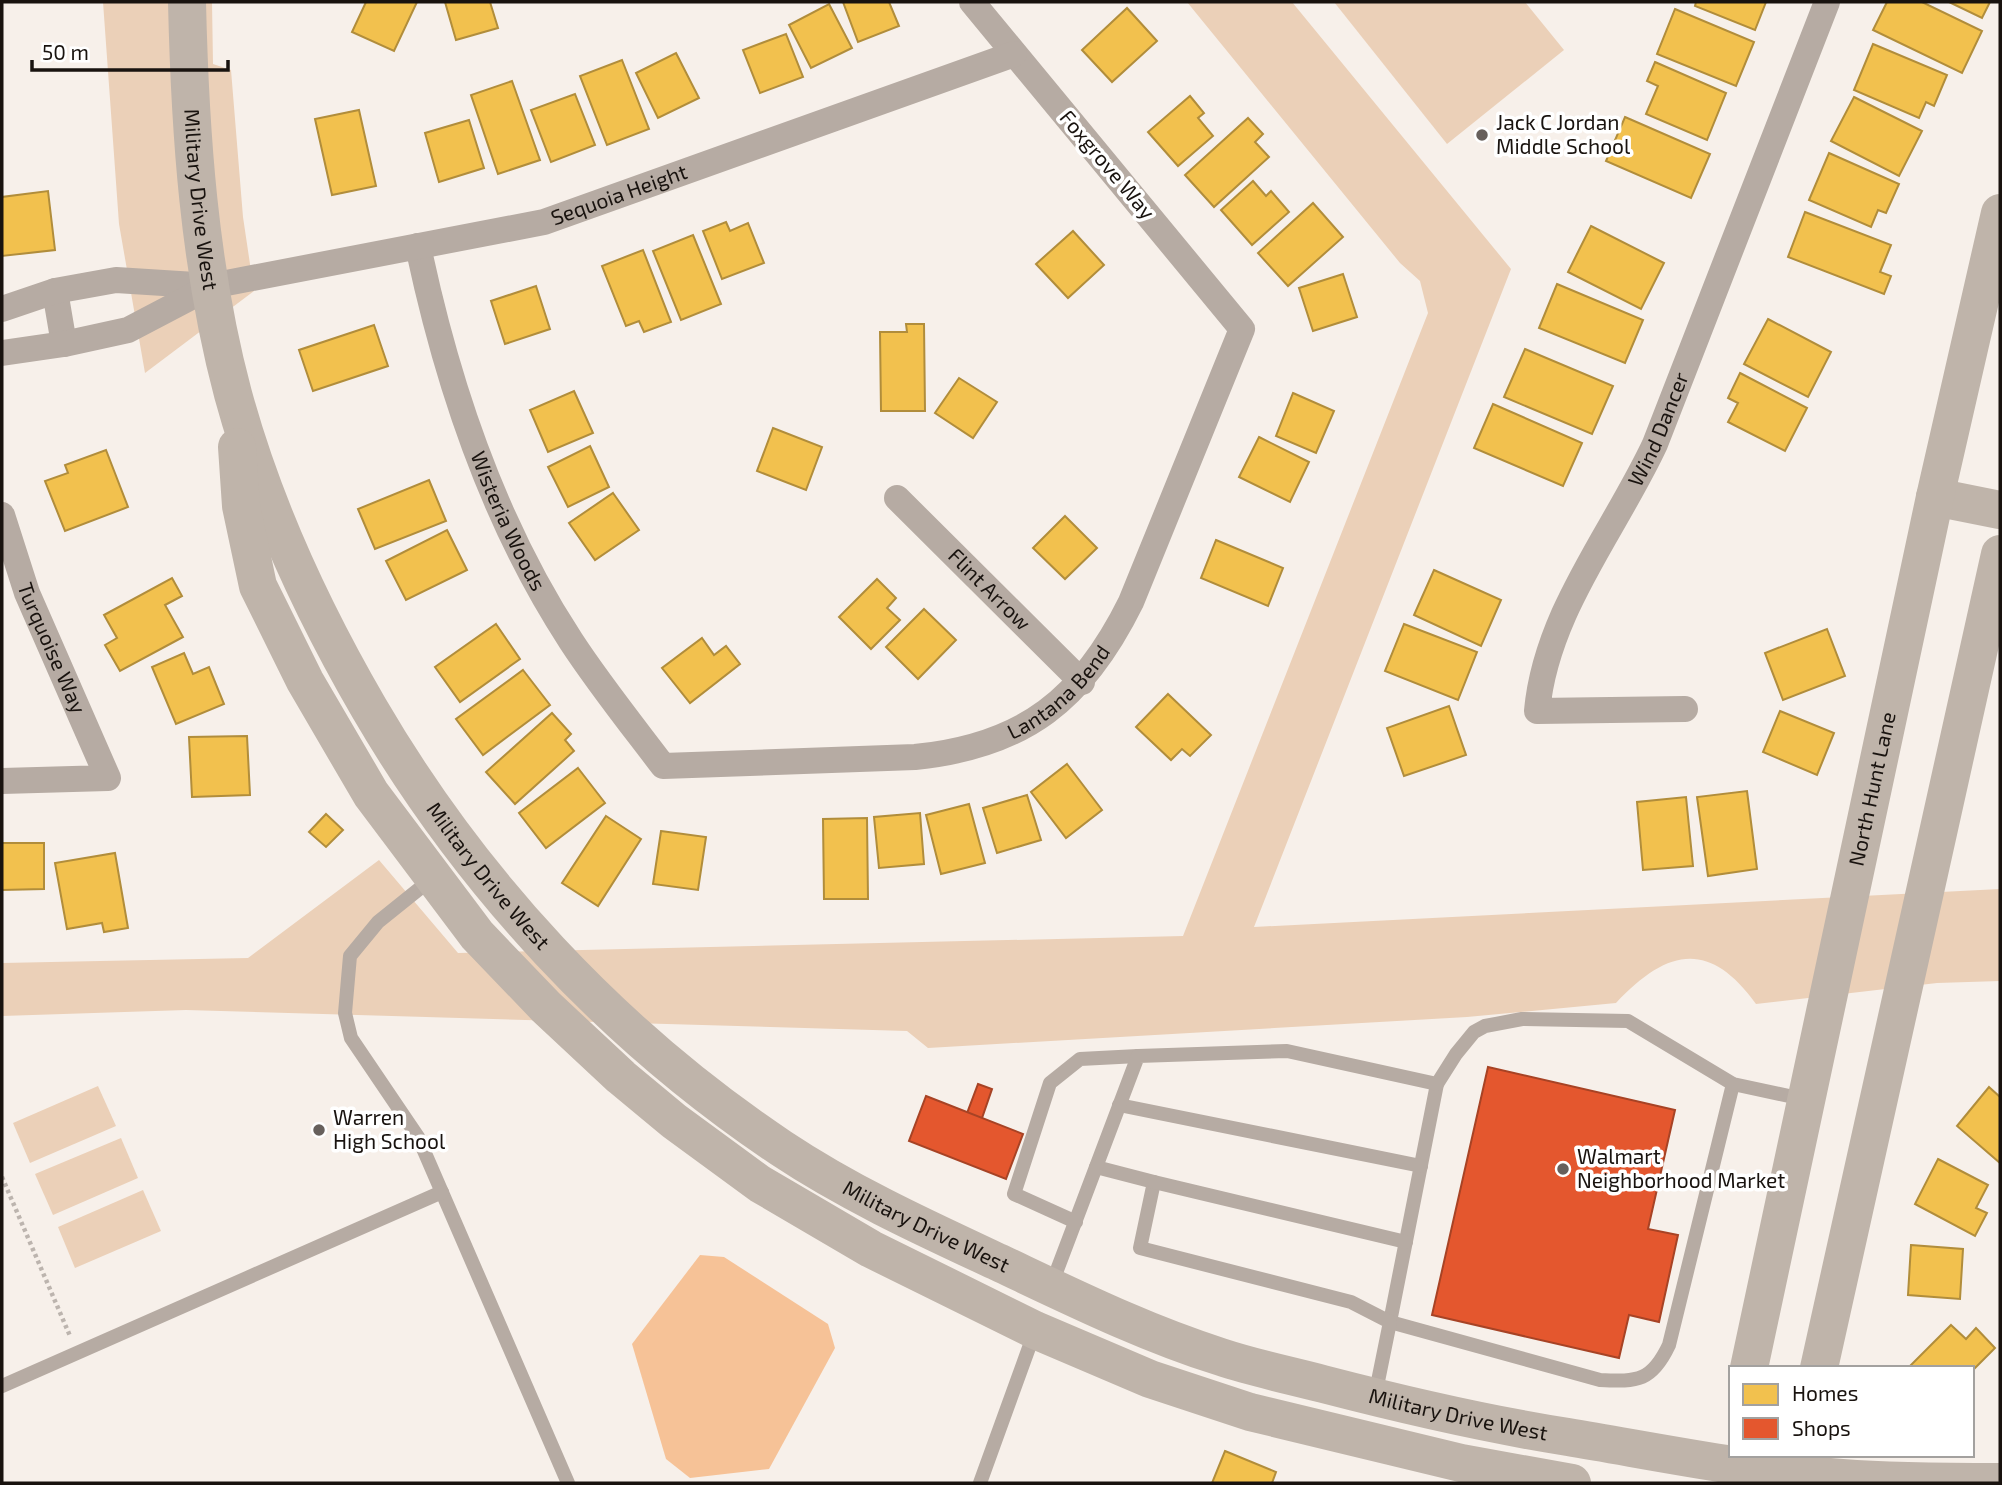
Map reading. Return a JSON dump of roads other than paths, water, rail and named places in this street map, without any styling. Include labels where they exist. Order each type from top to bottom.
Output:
[{"type":"main road","name":"Military Drive West","points":[[187,2],[195,173],[211,286],[234,396],[264,484],[317,613],[406,771],[477,935],[546,1007],[621,1077],[684,1129],[760,1184],[872,1249],[1035,1330],[1150,1378],[1250,1412],[1461,1463],[1572,1483]]},
{"type":"main road","name":"North Hunt Lane","points":[[1749,1366],[1935,497],[2000,213]]},
{"type":"main road","points":[[1935,497],[2000,510]]},
{"type":"main road","points":[[1819,1366],[2000,554]]},
{"type":"main road","name":"Military Drive West","points":[[449,866],[508,907],[575,978],[648,1046],[699,1088],[783,1149],[891,1212],[1107,1315],[1218,1356],[1469,1421],[1728,1467],[1885,1480],[2000,1482]]},
{"type":"street","name":"Foxgrove Way","points":[[972,2],[1242,329]]},
{"type":"street","name":"Wind Dancer","points":[[1685,709],[1537,711],[1548,649],[1563,613],[1635,486],[1655,444],[1827,2]]},
{"type":"street","name":"Sequoia Height","points":[[2,309],[55,291],[116,280],[211,286],[491,234],[578,211],[1013,54]]},
{"type":"street","name":"Wisteria Woods","points":[[418,246],[446,366],[476,453],[497,501],[543,595],[571,642],[663,766]]},
{"type":"street","name":"Sequoia Height","points":[[2,353],[64,344],[128,330],[211,286]]},
{"type":"street","points":[[55,291],[64,344]]},
{"type":"street","name":"Lantana Bend","points":[[663,766],[954,753],[1019,729],[1045,713],[1082,682],[1111,642],[1131,602],[1242,329]]},
{"type":"street","name":"Flint Arrow","points":[[897,498],[1082,682]]},
{"type":"street","name":"Turquoise Way","points":[[2,515],[27,593],[108,778],[2,781]]},
{"type":"street","points":[[1035,1330],[1051,1287]]},
{"type":"lane","points":[[449,866],[378,922],[350,956],[345,1013],[351,1038],[418,1137],[568,1483]]},
{"type":"lane","points":[[1375,1397],[1437,1084],[1474,1032],[1502,1021],[1522,1018],[1628,1021],[1733,1084],[1807,1100]]},
{"type":"lane","points":[[1076,1222],[1014,1194],[1050,1083],[1080,1059],[1287,1051],[1437,1084]]},
{"type":"lane","points":[[1051,1287],[1138,1056]]},
{"type":"lane","points":[[1154,1182],[1140,1248],[1351,1302],[1390,1322],[1600,1380],[1634,1381],[1659,1366],[1670,1345],[1733,1084]]},
{"type":"lane","points":[[1119,1105],[1421,1166]]},
{"type":"lane","points":[[1096,1167],[1406,1242]]},
{"type":"lane","points":[[2,1386],[442,1192]]},
{"type":"lane","points":[[981,1483],[1035,1330]]},
{"type":"place","name":"Jack C Jordan Middle School","points":[[1482,135]]},
{"type":"place","name":"Warren High School","points":[[319,1130]]},
{"type":"place","name":"Walmart Neighborhood Market","points":[[1563,1169]]}]
